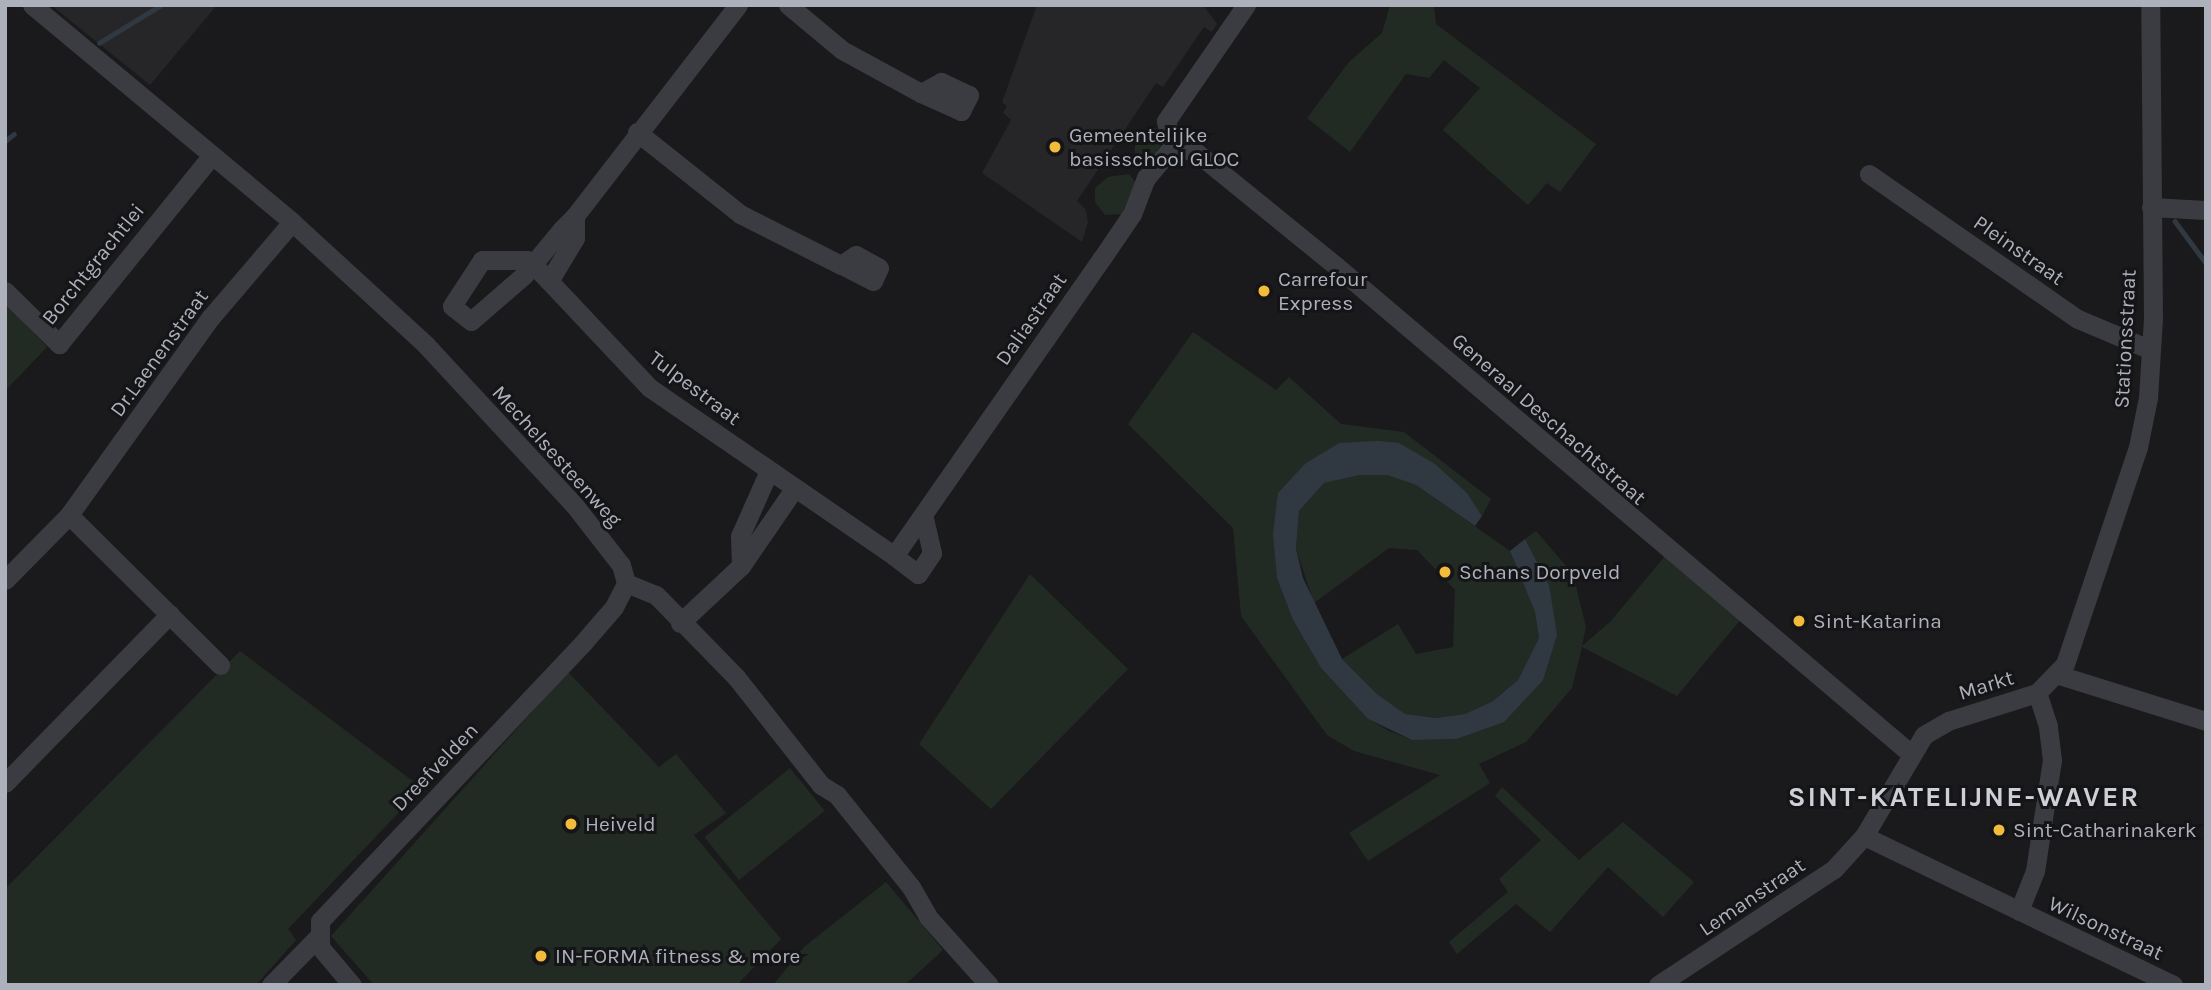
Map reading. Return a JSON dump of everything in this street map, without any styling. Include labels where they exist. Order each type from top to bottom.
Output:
[{"type":"street","name":"Mechelsesteenweg","points":[[32,5],[292,222],[426,345],[575,506],[621,565],[626,583]]},
{"type":"street","name":"Tulpestraat","points":[[738,5],[637,132],[575,216],[533,264],[650,388],[794,489]]},
{"type":"street","points":[[788,5],[842,50],[921,93]]},
{"type":"street","points":[[1173,146],[1166,121],[1246,5]]},
{"type":"street","name":"Stationsstraat","points":[[2059,675],[2138,447],[2148,398],[2151,350],[2150,5]]},
{"type":"street","points":[[637,132],[740,214],[841,265]]},
{"type":"street","name":"Daliastraat","points":[[894,556],[923,518],[1127,221],[1146,178],[1173,146]]},
{"type":"street","name":"Generaal Deschachtstraat","points":[[1173,146],[1197,153],[1336,266],[1910,753]]},
{"type":"street","name":"Borchtgrachtlei","points":[[5,291],[59,344],[211,156]]},
{"type":"street","name":"Pleinstraat","points":[[1869,174],[2078,318],[2151,350]]},
{"type":"street","points":[[2151,207],[2206,210]]},
{"type":"street","name":"Tulpestraat","points":[[549,281],[575,238],[575,216]]},
{"type":"street","name":"Dr.Laenenstraat","points":[[5,580],[69,515],[211,317],[292,222]]},
{"type":"street","points":[[741,566],[740,536],[769,471]]},
{"type":"street","points":[[680,623],[741,566],[794,489],[918,574],[932,553],[923,518]]},
{"type":"street","points":[[69,515],[220,665]]},
{"type":"street","points":[[626,583],[656,595],[680,623],[736,677],[821,785],[837,796],[911,887],[928,917],[989,985]]},
{"type":"street","name":"Dreefvelden","points":[[271,985],[317,938],[320,920],[582,644],[614,607],[626,583]]},
{"type":"street","points":[[5,783],[170,614]]},
{"type":"street","points":[[2038,693],[2059,675],[2206,722]]},
{"type":"street","name":"Markt","points":[[1864,836],[1910,753],[1924,735],[1948,721],[2038,693],[2049,726],[2052,760],[2035,871],[2019,911]]},
{"type":"street","points":[[1864,836],[2019,911]]},
{"type":"street","name":"Lemanstraat","points":[[1658,985],[1814,884],[1864,836]]},
{"type":"street","name":"Wilsonstraat","points":[[2019,911],[2174,985]]},
{"type":"street","points":[[317,938],[325,956],[352,985]]},
{"type":"shaded area","points":[[51,5],[217,5],[150,85]]},
{"type":"shaded area","name":"Gemeentelijke basisschool GLOC","points":[[1037,5],[1203,5],[1217,24],[1212,32],[1204,27],[1163,87],[1156,83],[1077,201],[1086,210],[1088,222],[1082,242],[982,173],[1011,120],[1003,113],[1007,106],[1002,102]]},
{"type":"shaded area","points":[[1390,5],[1434,5],[1436,24],[1596,144],[1560,192],[1547,183],[1528,205],[1443,130],[1480,88],[1444,60],[1429,78],[1406,74],[1350,152],[1307,118],[1349,62],[1382,33]]},
{"type":"shaded area","points":[[1152,127],[1161,130],[1164,142],[1150,160],[1140,163],[1135,157],[1135,143]]},
{"type":"shaded area","points":[[1129,174],[1135,182],[1122,214],[1105,215],[1095,202],[1095,188],[1108,177]]},
{"type":"shaded area","points":[[5,302],[47,347],[5,391]]},
{"type":"shaded area","points":[[1193,332],[1276,390],[1289,377],[1341,424],[1404,432],[1491,499],[1482,516],[1467,493],[1399,443],[1339,443],[1306,463],[1277,578],[1293,620],[1321,668],[1368,719],[1389,731],[1412,740],[1456,739],[1543,680],[1549,585],[1525,539],[1536,531],[1573,574],[1586,627],[1582,646],[1611,621],[1665,556],[1741,619],[1677,696],[1582,647],[1572,688],[1526,742],[1479,764],[1490,783],[1368,861],[1349,833],[1440,775],[1354,751],[1327,735],[1241,616],[1233,528],[1128,424]]},
{"type":"shaded area","points":[[1339,443],[1399,443],[1435,464],[1467,493],[1482,516],[1475,526],[1416,485],[1387,475],[1360,475],[1324,483],[1299,511],[1296,549],[1303,578],[1342,659],[1377,694],[1405,714],[1436,718],[1465,714],[1493,701],[1518,680],[1539,638],[1535,612],[1510,551],[1525,539],[1549,585],[1557,635],[1543,680],[1504,722],[1456,739],[1412,740],[1368,719],[1321,668],[1293,620],[1277,578],[1273,534],[1278,493],[1306,463]]},
{"type":"shaded area","points":[[1360,475],[1387,475],[1416,485],[1510,551],[1535,612],[1539,638],[1518,680],[1493,701],[1465,714],[1436,718],[1405,714],[1377,694],[1342,659],[1398,624],[1416,654],[1453,647],[1455,590],[1417,550],[1389,548],[1314,603],[1296,549],[1299,511],[1324,483]]},
{"type":"shaded area","points":[[1030,574],[1128,669],[991,809],[919,744]]},
{"type":"shaded area","points":[[240,651],[422,788],[288,929],[296,940],[256,985],[6,985],[5,889]]},
{"type":"shaded area","name":"Heiveld","points":[[568,672],[659,767],[676,754],[726,813],[694,835],[781,939],[737,985],[374,985],[331,936]]},
{"type":"shaded area","points":[[790,768],[825,811],[739,880],[705,837]]},
{"type":"shaded area","points":[[1502,787],[1579,860],[1623,822],[1694,882],[1663,917],[1608,867],[1550,932],[1516,904],[1457,954],[1449,942],[1508,892],[1499,879],[1541,840],[1495,796]]},
{"type":"shaded area","points":[[886,882],[943,950],[905,985],[773,985],[804,947]]},
{"type":"waterway","points":[[99,43],[161,5]]},
{"type":"waterway","points":[[5,141],[14,134]]},
{"type":"waterway","points":[[2175,221],[2206,263]]},
{"type":"place","name":"Gemeentelijke basisschool GLOC","points":[[1055,147]]},
{"type":"place","name":"Carrefour Express","points":[[1264,291]]},
{"type":"place","name":"Schans Dorpveld","points":[[1445,572]]},
{"type":"place","name":"Sint-Katarina","points":[[1799,621]]},
{"type":"place","name":"Heiveld","points":[[571,824]]},
{"type":"place","name":"Sint-Catharinakerk","points":[[1999,830]]},
{"type":"place","name":"IN-FORMA fitness & more","points":[[541,956]]},
{"type":"district","name":"SINT-KATELIJNE-WAVER","points":[[1964,797]]}]
